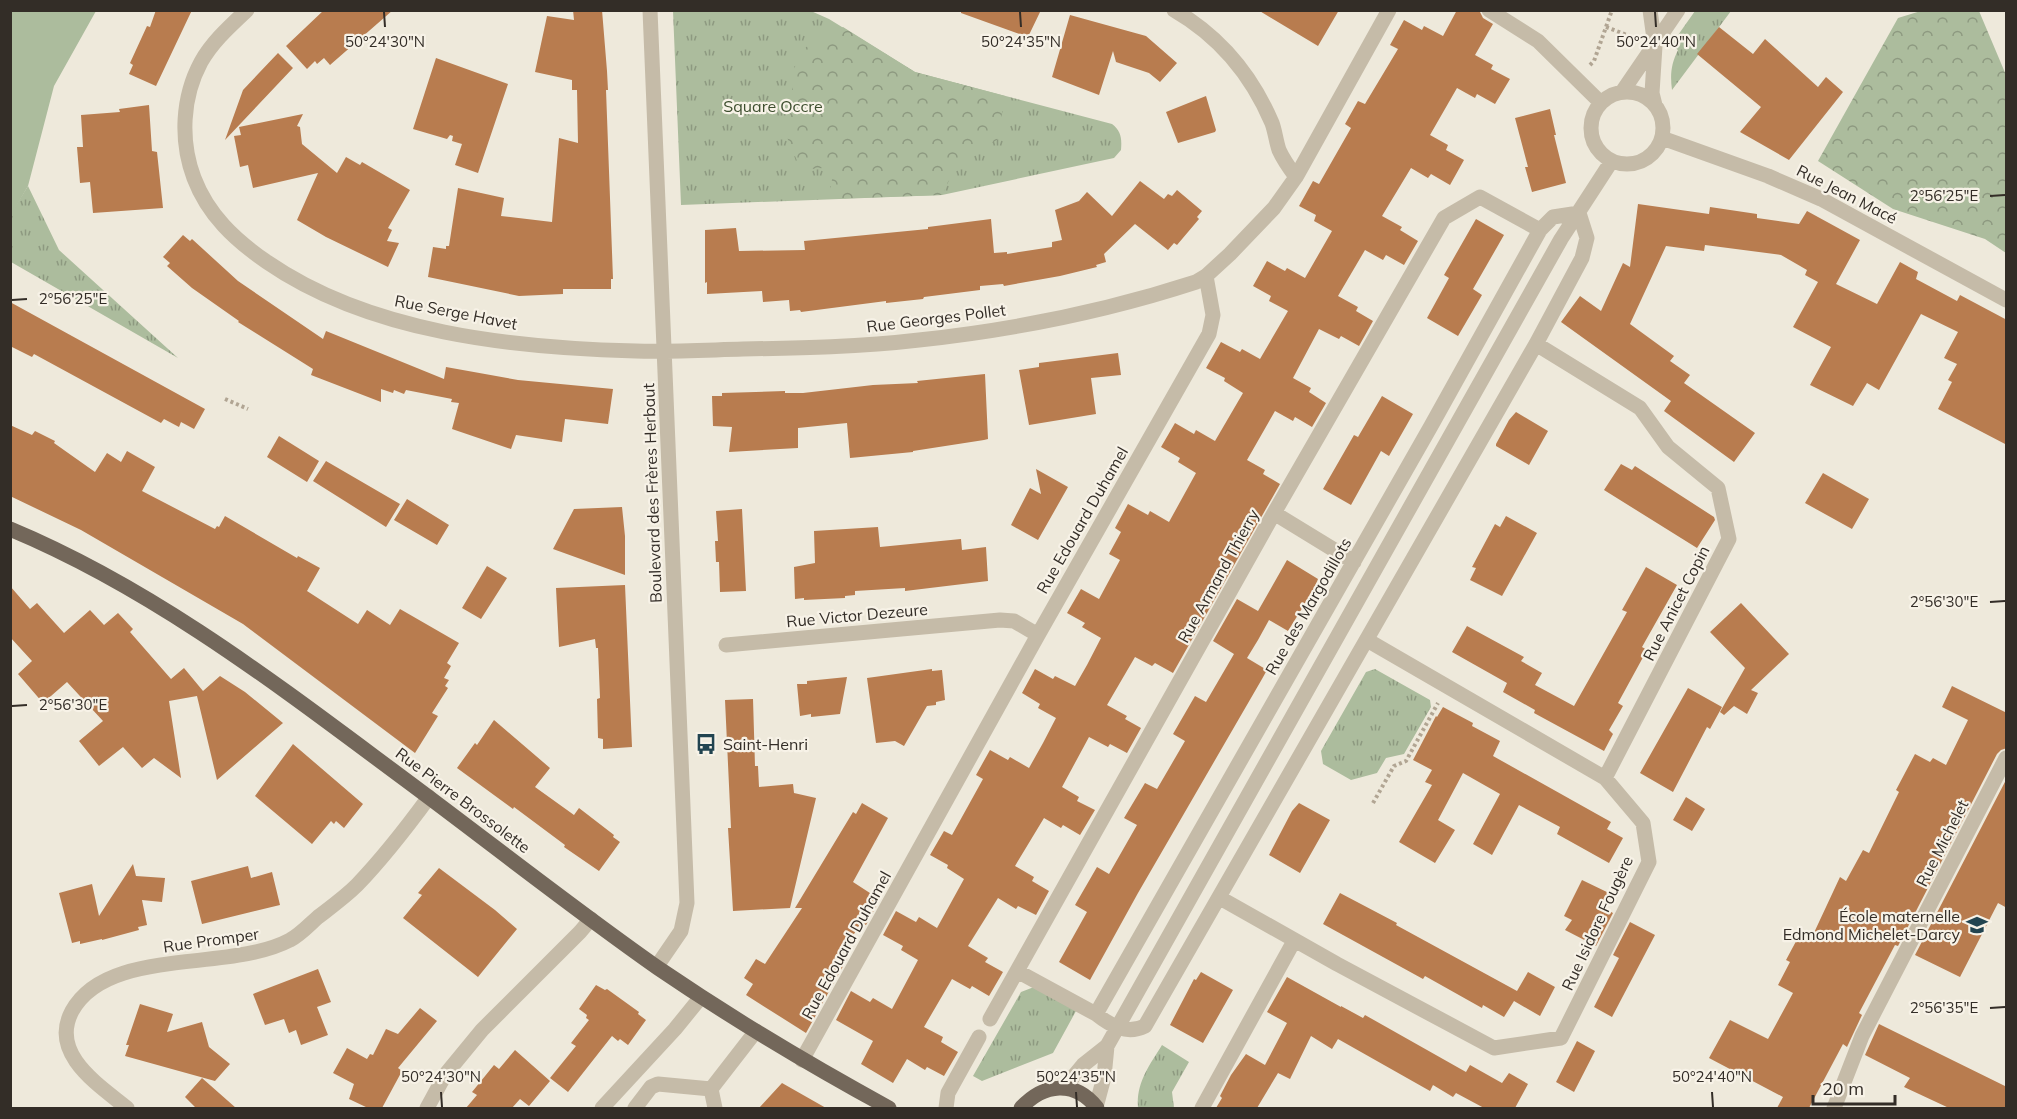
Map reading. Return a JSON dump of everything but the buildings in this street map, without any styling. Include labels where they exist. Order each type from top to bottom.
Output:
[{"type":"main road","name":"Rue Pierre Brossolette","points":[[10,529],[54,547],[95,568],[208,638],[282,689],[591,919],[701,997],[802,1060],[889,1108]]},
{"type":"main road","points":[[1021,1108],[1039,1093],[1064,1088],[1077,1091],[1097,1108]]},
{"type":"street","name":"Rue Serge Havet","points":[[247,10],[227,29],[202,60],[193,79],[185,120],[190,165],[200,192],[226,230],[254,253],[281,272],[311,288],[348,304],[419,327],[558,348],[665,351]]},
{"type":"street","name":"Boulevard des Frères Herbaut","points":[[650,10],[687,903],[681,931],[657,966]]},
{"type":"street","points":[[1174,10],[1196,23],[1219,43],[1243,71],[1273,125],[1280,151],[1296,177]]},
{"type":"street","points":[[1206,276],[1274,208],[1296,177],[1389,10]]},
{"type":"street","points":[[1489,10],[1538,41],[1601,103]]},
{"type":"street","points":[[1650,10],[1655,46],[1652,93],[1664,126],[1662,138],[1655,152],[1643,162],[1627,165],[1611,162],[1602,155],[1591,135],[1594,113],[1601,103],[1623,92],[1640,94],[1655,105]]},
{"type":"street","points":[[1623,92],[1678,10]]},
{"type":"street","name":"Rue Jean Macé","points":[[1662,138],[1768,176],[1821,199],[2007,300]]},
{"type":"street","points":[[1064,1088],[1083,1065],[1107,1046],[1118,1028],[1561,239],[1611,162]]},
{"type":"street","name":"Rue Armand Thierry","points":[[990,1018],[1274,513],[1444,218],[1480,197],[1540,230]]},
{"type":"street","points":[[1017,971],[1118,1028],[1136,1031],[1145,1026],[1536,344],[1582,258],[1587,238],[1578,213]]},
{"type":"street","name":"Rue des Margodillots","points":[[1096,1014],[1540,230],[1553,217],[1578,213]]},
{"type":"street","name":"Rue Georges Pollet","points":[[665,351],[847,347],[966,334],[1126,302],[1178,288],[1206,276]]},
{"type":"street","name":"Rue Edouard Duhamel","points":[[802,1060],[1038,635],[1209,334],[1213,315],[1206,276]]},
{"type":"street","name":"Rue Anicet Copin","points":[[1536,344],[1640,408],[1668,447],[1718,488],[1729,538],[1605,778]]},
{"type":"street","points":[[1274,513],[1354,562]]},
{"type":"street","name":"Rue Victor Dezeure","points":[[726,645],[1000,620],[1014,621],[1038,635]]},
{"type":"street","name":"Rue Isidore Fougère","points":[[1220,898],[1294,941],[1494,1048],[1561,1038],[1649,862],[1643,823],[1605,778],[1367,640]]},
{"type":"street","name":"Rue Michelet","points":[[1834,1108],[1862,1036],[2007,758]]},
{"type":"street","name":"Rue Promper","points":[[127,1108],[87,1075],[75,1061],[67,1046],[66,1033],[71,1014],[81,997],[103,982],[129,970],[236,957],[266,951],[292,939],[356,885],[414,818],[429,797]]},
{"type":"street","points":[[428,1108],[445,1075],[482,1030],[591,919]]},
{"type":"street","points":[[1202,1108],[1294,941]]},
{"type":"street","points":[[602,1108],[675,1029],[701,997]]},
{"type":"street","points":[[711,1089],[756,1031]]},
{"type":"street","points":[[946,1108],[948,1093],[979,1037]]},
{"type":"street","points":[[1097,1108],[1104,1077],[1107,1046]]},
{"type":"street","points":[[635,1108],[651,1088],[658,1084],[711,1089]]},
{"type":"street","points":[[711,1089],[716,1108]]},
{"type":"path","points":[[1578,79],[1594,61],[1612,10]]},
{"type":"path","points":[[225,399],[248,409]]},
{"type":"path","points":[[1373,803],[1394,766],[1406,761],[1447,687]]},
{"type":"green space","points":[[11,10],[96,11],[54,86],[28,186],[11,215]]},
{"type":"green space","points":[[1924,10],[1979,11],[2006,75],[2006,253],[1985,239],[1893,209],[1818,161],[1898,18]]},
{"type":"green space","name":"Square Occre","points":[[673,11],[811,11],[829,19],[915,72],[1112,124],[1120,135],[1121,150],[1114,158],[942,195],[681,205]]},
{"type":"green space","points":[[1695,11],[1731,11],[1672,90],[1672,70],[1678,50],[1671,45]]},
{"type":"green space","points":[[843,27],[915,72],[1005,96],[997,140],[957,164],[942,195],[829,199],[834,167],[801,170],[786,135],[797,52]]},
{"type":"green space","points":[[28,186],[59,250],[178,358],[11,262],[10,215]]},
{"type":"green space","points":[[1375,669],[1430,700],[1431,707],[1404,754],[1386,758],[1377,773],[1351,780],[1323,764],[1321,751],[1366,672]]},
{"type":"green space","points":[[1034,987],[1076,1011],[1053,1053],[982,1081],[973,1076],[1021,992]]},
{"type":"green space","points":[[1162,1045],[1189,1062],[1172,1092],[1174,1108],[1138,1108],[1141,1083]]},
{"type":"place","name":"Saint-Henri","points":[[706,744]]},
{"type":"place","name":"École maternelle Edmond Michelet-Darcy","points":[[1977,925]]}]
